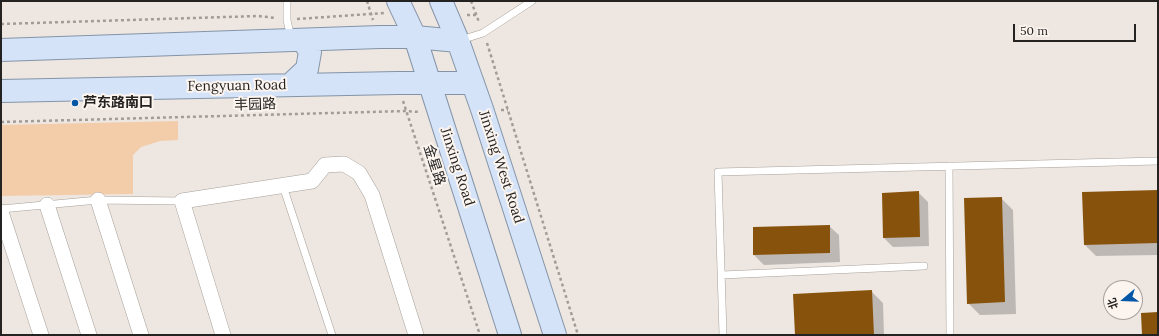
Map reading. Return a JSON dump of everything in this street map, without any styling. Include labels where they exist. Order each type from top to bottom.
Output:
[{"type":"main road","name":"Jinxing Road","points":[[401,7],[415,37],[510,335]]},
{"type":"main road","name":"Jinxing West Road","points":[[444,8],[458,41],[482,109],[555,335]]},
{"type":"main road","points":[[290,85],[307,69],[310,52],[294,33]]},
{"type":"main road","points":[[1,50],[294,33],[415,37],[458,41]]},
{"type":"main road","name":"Fengyuan Road","points":[[1,91],[397,83],[473,83]]},
{"type":"street","points":[[223,335],[182,201],[312,181],[325,165],[344,164],[359,173],[372,195],[416,335]]},
{"type":"street","points":[[98,200],[140,335]]},
{"type":"street","points":[[47,205],[89,335]]},
{"type":"street","points":[[1,211],[41,335]]},
{"type":"lane","points":[[287,1],[294,33]]},
{"type":"lane","points":[[458,41],[483,32],[532,1]]},
{"type":"lane","points":[[723,335],[718,172],[1158,161]]},
{"type":"lane","points":[[949,166],[950,335]]},
{"type":"lane","points":[[284,186],[332,335]]},
{"type":"lane","points":[[1,211],[98,200],[182,201]]},
{"type":"lane","points":[[722,275],[924,266]]},
{"type":"path","points":[[368,1],[371,14],[380,37]]},
{"type":"path","points":[[471,1],[483,32],[508,110],[578,335]]},
{"type":"path","points":[[1,24],[258,16],[294,33],[401,7]]},
{"type":"path","points":[[444,8],[477,15]]},
{"type":"path","name":"金星路","points":[[397,83],[480,335]]},
{"type":"path","points":[[482,109],[508,110]]},
{"type":"path","name":"丰园路","points":[[1,122],[406,111],[440,113]]},
{"type":"shaded area","points":[[178,121],[178,140],[160,141],[141,147],[133,155],[133,194],[1,196],[1,125]]},
{"type":"building","points":[[1158,190],[1158,243],[1084,245],[1082,192]]},
{"type":"building","points":[[919,191],[920,237],[883,238],[882,193]]},
{"type":"building","points":[[1002,197],[1005,302],[967,304],[964,198]]},
{"type":"building","points":[[830,225],[830,253],[753,255],[753,227]]},
{"type":"building","points":[[872,290],[874,335],[795,335],[793,294]]},
{"type":"building","points":[[1158,312],[1158,335],[1142,335],[1141,320],[1143,320],[1143,313]]},
{"type":"place","name":"芦东路南口","points":[[75,103]]}]
